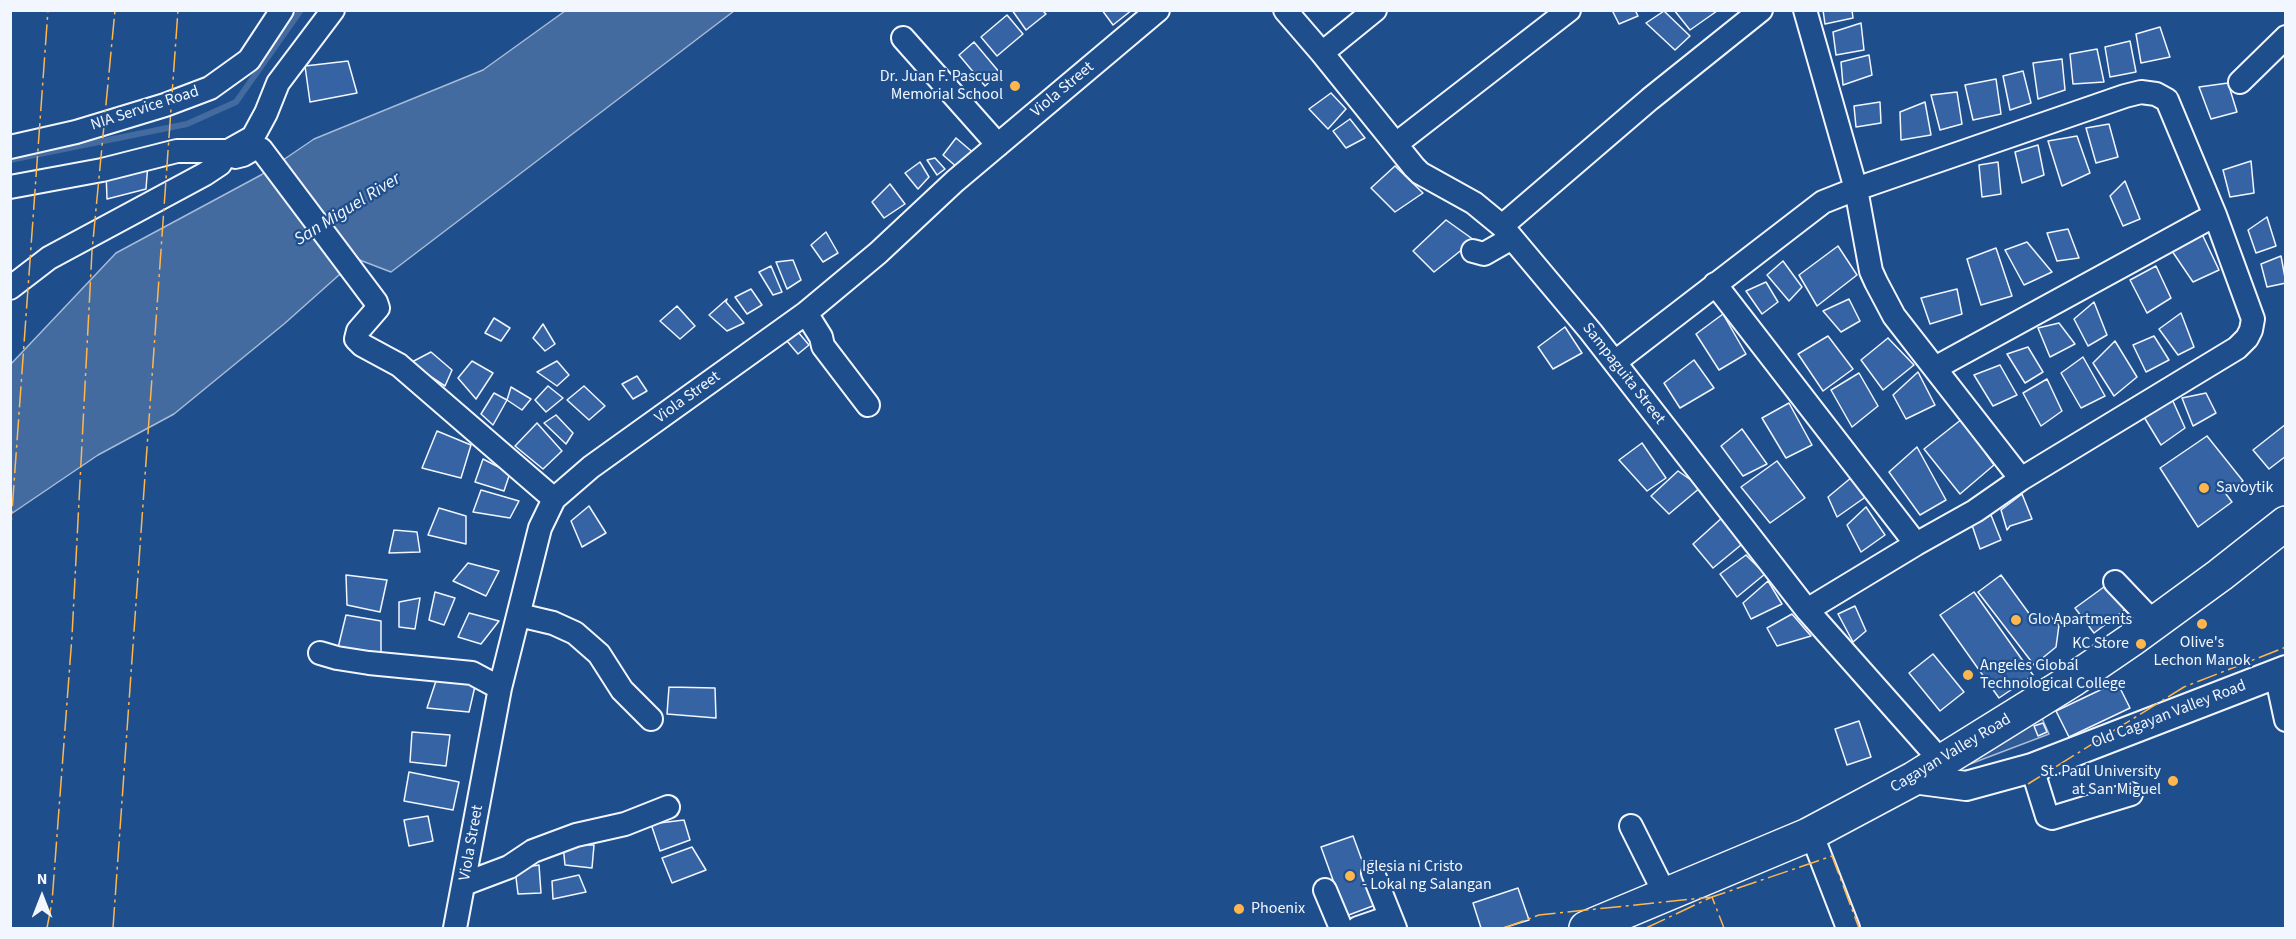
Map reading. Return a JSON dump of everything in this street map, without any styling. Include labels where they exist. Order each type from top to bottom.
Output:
[{"type":"highway","name":"Cagayan Valley Road","points":[[1586,928],[1622,922],[1666,896],[1808,835],[1913,779],[2074,679],[2220,575],[2286,523]]},
{"type":"main road","name":"Old Cagayan Valley Road","points":[[1913,779],[1966,786],[2032,768],[2281,672]]},
{"type":"street","name":"NIA Service Road","points":[[10,147],[76,132],[165,105],[210,88],[251,62],[282,10]]},
{"type":"street","points":[[10,288],[49,258],[205,174],[220,164],[228,151],[253,136],[266,113],[274,81],[333,10]]},
{"type":"street","name":"Viola Street","points":[[455,928],[500,688],[540,528],[554,499],[591,467],[806,313],[878,253],[955,182],[1158,10]]},
{"type":"street","name":"Sampaguita Street","points":[[1285,10],[1420,173],[1474,203],[1507,232],[1615,362],[1807,610],[1941,761]]},
{"type":"street","points":[[1322,52],[1375,10]]},
{"type":"street","points":[[1396,144],[1569,10]]},
{"type":"street","points":[[1473,251],[1484,254],[1650,99],[1761,10]]},
{"type":"street","points":[[1805,10],[1856,189],[1871,271],[1876,282],[1894,316],[2021,479]]},
{"type":"street","points":[[2241,82],[2286,37]]},
{"type":"street","points":[[903,38],[998,145]]},
{"type":"street","points":[[251,62],[274,81]]},
{"type":"street","points":[[1615,362],[1823,202],[2125,96],[2141,92],[2156,94],[2167,100],[2215,215],[2253,319],[2247,338],[2237,348],[2021,479],[1975,511],[1807,610]]},
{"type":"street","points":[[10,187],[102,170],[177,151],[228,151],[236,156],[255,148],[261,149],[376,302],[378,308],[358,331],[356,339],[362,345],[399,365],[554,499]]},
{"type":"street","points":[[1935,368],[2215,215]]},
{"type":"street","points":[[1715,284],[1916,544]]},
{"type":"street","points":[[806,313],[821,337],[823,346],[868,405]]},
{"type":"street","points":[[2115,582],[2154,623]]},
{"type":"street","points":[[519,615],[553,623],[575,633],[599,654],[622,690],[651,719]]},
{"type":"street","points":[[320,653],[369,663],[472,673],[500,688]]},
{"type":"street","points":[[2281,672],[2286,720]]},
{"type":"street","points":[[2032,768],[2047,816],[2052,818],[2132,794]]},
{"type":"street","points":[[464,884],[509,867],[533,851],[576,835],[625,824],[668,807]]},
{"type":"street","points":[[1630,826],[1666,896]]},
{"type":"street","points":[[1808,835],[1817,848],[1845,928]]},
{"type":"street","points":[[1358,928],[1393,923],[1373,873]]},
{"type":"street","points":[[1325,890],[1341,928]]},
{"type":"shaded area","points":[[2041,716],[2049,734],[1970,764],[1966,757]]},
{"type":"water","name":"San Miguel River","points":[[565,11],[734,11],[391,272],[357,259],[284,324],[174,414],[98,455],[11,514],[10,365],[116,253],[261,175],[314,139],[483,70]]},
{"type":"building","points":[[1012,10],[1042,10],[1046,14],[1026,30]]},
{"type":"building","points":[[1102,10],[1132,10],[1113,25]]},
{"type":"building","points":[[1612,10],[1635,10],[1638,16],[1619,24]]},
{"type":"building","points":[[1674,10],[1717,10],[1717,11],[1690,30]]},
{"type":"building","points":[[1823,10],[1852,10],[1853,18],[1825,24]]},
{"type":"building","points":[[1664,11],[1690,36],[1675,50],[1646,23]]},
{"type":"building","points":[[1007,15],[1023,34],[997,56],[981,37]]},
{"type":"building","points":[[1861,23],[1864,50],[1836,55],[1833,32]]},
{"type":"building","points":[[2160,27],[2170,57],[2141,63],[2136,34]]},
{"type":"building","points":[[2130,41],[2136,72],[2110,77],[2105,47]]},
{"type":"building","points":[[974,42],[1000,73],[985,86],[959,55]]},
{"type":"building","points":[[2097,49],[2104,82],[2073,84],[2070,54]]},
{"type":"building","points":[[1869,55],[1872,75],[1843,85],[1841,62]]},
{"type":"building","points":[[2062,59],[2065,90],[2038,99],[2033,63]]},
{"type":"building","points":[[348,61],[357,93],[310,102],[305,66]]},
{"type":"building","points":[[2023,71],[2031,103],[2010,110],[2003,76]]},
{"type":"building","points":[[1996,79],[2001,114],[1973,120],[1965,85]]},
{"type":"building","points":[[2228,83],[2237,112],[2211,119],[2199,87]]},
{"type":"building","points":[[1957,92],[1962,124],[1940,130],[1931,95]]},
{"type":"building","points":[[1331,93],[1346,109],[1328,129],[1309,109]]},
{"type":"building","points":[[1880,102],[1881,123],[1856,127],[1854,106]]},
{"type":"building","points":[[1925,102],[1931,135],[1901,140],[1900,112]]},
{"type":"building","points":[[1350,119],[1365,138],[1346,148],[1333,131]]},
{"type":"building","points":[[2109,124],[2118,157],[2096,163],[2086,128]]},
{"type":"building","points":[[2077,136],[2090,173],[2062,186],[2048,141]]},
{"type":"building","points":[[956,138],[976,155],[959,169],[943,155]]},
{"type":"building","points":[[2038,145],[2044,175],[2022,183],[2015,152]]},
{"type":"building","points":[[935,158],[945,169],[937,175],[927,160]]},
{"type":"building","points":[[2251,161],[2254,193],[2230,197],[2223,170]]},
{"type":"building","points":[[920,162],[929,177],[918,189],[905,173]]},
{"type":"building","points":[[1998,162],[2001,194],[1982,197],[1979,165]]},
{"type":"building","points":[[148,163],[146,189],[107,199],[106,171]]},
{"type":"building","points":[[1395,166],[1423,193],[1395,212],[1371,188]]},
{"type":"building","points":[[2125,181],[2140,219],[2123,226],[2110,196]]},
{"type":"building","points":[[890,184],[905,204],[884,218],[872,202]]},
{"type":"building","points":[[2267,217],[2276,246],[2256,253],[2248,230]]},
{"type":"building","points":[[1446,220],[1474,240],[1434,272],[1413,251]]},
{"type":"building","points":[[2068,229],[2079,258],[2057,261],[2047,233]]},
{"type":"building","points":[[826,232],[838,253],[823,262],[811,245]]},
{"type":"building","points":[[2202,234],[2219,270],[2193,282],[2172,251]]},
{"type":"building","points":[[2027,242],[2052,272],[2024,285],[2005,250]]},
{"type":"building","points":[[1838,246],[1857,275],[1817,306],[1799,275]]},
{"type":"building","points":[[1996,248],[2012,296],[1981,305],[1967,259]]},
{"type":"building","points":[[2281,256],[2286,283],[2267,287],[2261,264]]},
{"type":"building","points":[[793,260],[801,280],[787,289],[776,262]]},
{"type":"building","points":[[1783,261],[1802,287],[1789,301],[1767,275]]},
{"type":"building","points":[[771,266],[782,292],[773,295],[759,272]]},
{"type":"building","points":[[2156,266],[2171,298],[2147,313],[2130,280]]},
{"type":"building","points":[[1766,282],[1778,302],[1762,314],[1746,291]]},
{"type":"building","points":[[751,289],[762,305],[747,314],[735,297]]},
{"type":"building","points":[[1957,289],[1962,314],[1930,324],[1921,298]]},
{"type":"building","points":[[727,299],[726,302],[744,323],[727,331],[709,315]]},
{"type":"building","points":[[1849,299],[1860,321],[1841,332],[1823,311]]},
{"type":"building","points":[[2094,302],[2107,335],[2088,346],[2074,319]]},
{"type":"building","points":[[677,306],[695,326],[680,339],[660,321]]},
{"type":"building","points":[[2181,313],[2194,347],[2178,355],[2159,329]]},
{"type":"building","points":[[1723,314],[1746,354],[1719,370],[1696,334]]},
{"type":"building","points":[[494,318],[510,328],[501,341],[485,333]]},
{"type":"building","points":[[2059,323],[2075,344],[2050,357],[2038,328]]},
{"type":"building","points":[[543,324],[555,344],[545,351],[533,338]]},
{"type":"building","points":[[1565,327],[1582,353],[1553,369],[1538,347]]},
{"type":"building","points":[[798,332],[809,345],[798,354],[787,341]]},
{"type":"building","points":[[1828,336],[1853,369],[1823,391],[1798,354]]},
{"type":"building","points":[[2154,336],[2169,360],[2146,372],[2133,345]]},
{"type":"building","points":[[1888,338],[1914,365],[1883,390],[1861,360]]},
{"type":"building","points":[[2115,341],[2137,377],[2114,396],[2093,363]]},
{"type":"building","points":[[2028,347],[2043,372],[2025,383],[2007,354]]},
{"type":"building","points":[[431,352],[452,370],[445,386],[410,363]]},
{"type":"building","points":[[2083,357],[2105,396],[2081,408],[2061,373]]},
{"type":"building","points":[[1694,360],[1714,388],[1680,408],[1664,383]]},
{"type":"building","points":[[472,361],[493,373],[476,399],[458,378]]},
{"type":"building","points":[[557,361],[569,375],[557,386],[537,372]]},
{"type":"building","points":[[2000,365],[2017,395],[1993,406],[1974,375]]},
{"type":"building","points":[[1918,372],[1935,405],[1906,419],[1893,395]]},
{"type":"building","points":[[1859,373],[1878,406],[1852,427],[1831,390]]},
{"type":"building","points":[[637,376],[647,391],[633,399],[622,384]]},
{"type":"building","points":[[2047,379],[2062,411],[2041,426],[2023,393]]},
{"type":"building","points":[[548,386],[563,398],[546,412],[535,400]]},
{"type":"building","points":[[584,386],[605,406],[589,420],[567,400]]},
{"type":"building","points":[[511,387],[531,399],[522,410],[507,400]]},
{"type":"building","points":[[494,393],[507,400],[493,425],[481,414]]},
{"type":"building","points":[[2206,393],[2216,413],[2193,426],[2182,398]]},
{"type":"building","points":[[2172,399],[2185,428],[2161,445],[2144,417]]},
{"type":"building","points":[[1789,403],[1812,445],[1786,458],[1762,418]]},
{"type":"building","points":[[556,415],[573,433],[566,444],[544,423]]},
{"type":"building","points":[[1962,419],[1994,465],[1960,494],[1924,449]]},
{"type":"building","points":[[537,423],[562,451],[543,469],[515,446]]},
{"type":"building","points":[[2286,424],[2286,456],[2269,469],[2253,450]]},
{"type":"building","points":[[1742,429],[1767,464],[1743,476],[1721,446]]},
{"type":"building","points":[[437,431],[471,445],[461,478],[422,468]]},
{"type":"building","name":"Savoytik","points":[[2207,436],[2243,481],[2226,494],[2232,502],[2198,527],[2160,468]]},
{"type":"building","points":[[1642,443],[1666,478],[1647,491],[1619,460]]},
{"type":"building","points":[[1917,447],[1946,500],[1920,515],[1889,472]]},
{"type":"building","points":[[483,459],[510,473],[504,491],[475,482]]},
{"type":"building","points":[[1777,461],[1805,498],[1770,523],[1741,487]]},
{"type":"building","points":[[1678,471],[1701,487],[1669,514],[1651,496]]},
{"type":"building","points":[[1852,477],[1867,496],[1837,517],[1828,497]]},
{"type":"building","points":[[481,490],[519,501],[510,518],[473,512]]},
{"type":"building","points":[[2022,494],[2032,519],[2010,526],[2007,530],[2001,510]]},
{"type":"building","points":[[589,506],[606,533],[582,547],[571,521]]},
{"type":"building","points":[[1866,507],[1885,535],[1861,552],[1847,525]]},
{"type":"building","points":[[439,508],[466,516],[466,544],[428,535]]},
{"type":"building","points":[[1991,515],[2001,540],[1980,549],[1972,525]]},
{"type":"building","points":[[1724,516],[1741,545],[1713,568],[1693,544]]},
{"type":"building","points":[[394,530],[417,532],[420,552],[389,553]]},
{"type":"building","points":[[1746,555],[1765,574],[1737,597],[1720,574]]},
{"type":"building","points":[[468,563],[499,571],[486,596],[453,581]]},
{"type":"building","points":[[346,575],[387,580],[380,612],[347,605]]},
{"type":"building","name":"Glo Apartments","points":[[2001,575],[2036,623],[2050,616],[2059,625],[2056,647],[2034,665],[1978,592]]},
{"type":"building","points":[[1768,581],[1782,604],[1751,619],[1743,603]]},
{"type":"building","points":[[2108,584],[2126,609],[2094,633],[2075,608]]},
{"type":"building","points":[[435,592],[455,598],[444,625],[429,620]]},
{"type":"building","points":[[1974,592],[2033,675],[1999,698],[1940,615]]},
{"type":"building","points":[[420,598],[415,629],[399,627],[399,602]]},
{"type":"building","points":[[1855,606],[1866,631],[1853,642],[1838,614]]},
{"type":"building","points":[[469,613],[499,621],[481,644],[458,637]]},
{"type":"building","points":[[1792,614],[1811,636],[1777,646],[1767,628]]},
{"type":"building","points":[[346,615],[381,621],[381,656],[337,652]]},
{"type":"building","points":[[1933,654],[1964,692],[1940,711],[1909,673]]},
{"type":"building","points":[[438,675],[476,682],[469,712],[427,708]]},
{"type":"building","points":[[2117,682],[2130,708],[2069,737],[2056,711]]},
{"type":"building","points":[[669,687],[715,688],[716,718],[667,714]]},
{"type":"building","points":[[1859,721],[1871,757],[1847,765],[1835,729]]},
{"type":"building","points":[[2043,723],[2047,732],[2038,736],[2034,726]]},
{"type":"building","points":[[412,732],[450,735],[446,766],[410,762]]},
{"type":"building","points":[[409,772],[459,782],[453,810],[404,801]]},
{"type":"building","points":[[428,816],[433,841],[409,846],[404,820]]},
{"type":"building","points":[[684,820],[690,840],[660,851],[651,824]]},
{"type":"building","name":"Iglesia ni Cristo - Lokal ng Salangan","points":[[1353,836],[1378,904],[1346,916],[1321,847]]},
{"type":"building","points":[[563,845],[594,845],[592,868],[565,865]]},
{"type":"building","points":[[692,847],[706,870],[672,883],[662,858]]},
{"type":"building","points":[[539,865],[541,893],[518,894],[515,869]]},
{"type":"building","points":[[579,875],[586,892],[553,899],[552,881]]},
{"type":"building","points":[[1518,888],[1529,920],[1503,928],[1481,928],[1473,903]]},
{"type":"waterway","points":[[10,160],[187,124],[236,102],[301,10]]},
{"type":"power","points":[[10,539],[48,10]]},
{"type":"power","points":[[47,928],[52,902],[72,636],[92,251],[115,10]]},
{"type":"power","points":[[113,928],[178,10]]},
{"type":"power","points":[[2028,784],[2184,687],[2286,647]]},
{"type":"power","points":[[1646,928],[1712,897],[1832,856],[1859,928]]},
{"type":"power","points":[[1504,928],[1539,915],[1712,897],[1724,928]]},
{"type":"place","name":"Dr. Juan F. Pascual Memorial School","points":[[1015,86]]},
{"type":"place","name":"Savoytik","points":[[2204,488]]},
{"type":"place","name":"Glo Apartments","points":[[2016,620]]},
{"type":"place","name":"Olive's Lechon Manok","points":[[2202,624]]},
{"type":"place","name":"KC Store","points":[[2141,644]]},
{"type":"place","name":"Angeles Global Technological College","points":[[1968,675]]},
{"type":"place","name":"St. Paul University at San Miguel","points":[[2173,781]]},
{"type":"place","name":"Iglesia ni Cristo - Lokal ng Salangan","points":[[1350,876]]},
{"type":"place","name":"Phoenix","points":[[1239,909]]}]
